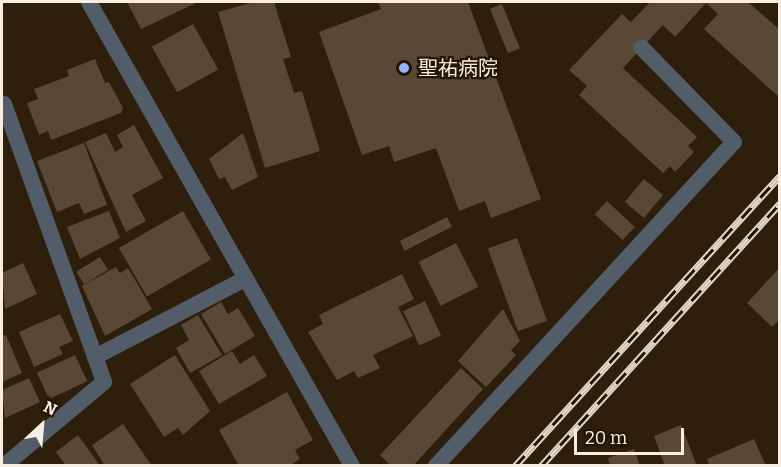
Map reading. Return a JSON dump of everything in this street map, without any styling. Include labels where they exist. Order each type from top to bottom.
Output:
[{"type":"street","points":[[89,2],[352,465]]},
{"type":"street","points":[[436,465],[734,142],[642,48]]},
{"type":"street","points":[[4,105],[104,382],[4,465]]},
{"type":"street","points":[[94,357],[245,279]]},
{"type":"building","points":[[127,2],[198,2],[141,29]]},
{"type":"building","points":[[254,2],[274,2],[291,57],[283,59],[294,93],[302,91],[320,151],[265,168],[218,12]]},
{"type":"building","points":[[378,2],[468,2],[541,199],[491,218],[485,201],[459,211],[436,148],[394,162],[389,146],[362,155],[319,32],[381,9]]},
{"type":"building","points":[[650,2],[748,2],[780,30],[780,98],[704,29],[718,14],[706,3],[675,37],[663,25],[623,68],[697,137],[688,146],[694,152],[675,172],[670,166],[663,173],[579,95],[587,86],[569,70],[622,14],[631,22]]},
{"type":"building","points":[[502,4],[520,49],[508,53],[490,9]]},
{"type":"building","points":[[193,24],[218,69],[177,92],[152,47]]},
{"type":"building","points":[[95,59],[105,83],[109,82],[123,108],[121,113],[51,140],[48,131],[39,135],[27,103],[38,99],[34,89],[69,76],[67,70]]},
{"type":"building","points":[[134,125],[163,178],[132,195],[146,221],[126,232],[85,142],[106,133],[115,152],[123,147],[117,135]]},
{"type":"building","points":[[243,133],[258,177],[232,190],[225,177],[219,179],[209,159]]},
{"type":"building","points":[[84,143],[107,205],[84,214],[79,203],[57,212],[37,161]]},
{"type":"building","points":[[644,179],[663,195],[644,218],[625,202]]},
{"type":"building","points":[[607,201],[635,227],[623,240],[595,214]]},
{"type":"building","points":[[109,211],[120,238],[80,259],[67,227]]},
{"type":"building","points":[[183,211],[211,259],[147,296],[119,248]]},
{"type":"building","points":[[447,217],[452,227],[405,251],[400,241]]},
{"type":"building","points":[[517,238],[547,321],[518,331],[488,249]]},
{"type":"building","points":[[456,243],[478,287],[441,306],[419,262]]},
{"type":"building","points":[[100,257],[108,270],[84,285],[76,272]]},
{"type":"building","points":[[23,263],[37,294],[5,309],[2,273]]},
{"type":"building","points":[[116,267],[120,273],[128,268],[152,309],[105,336],[82,286]]},
{"type":"building","points":[[780,267],[780,319],[772,327],[747,303]]},
{"type":"building","points":[[402,274],[414,299],[398,307],[413,336],[373,355],[380,368],[358,378],[354,371],[337,380],[308,332],[323,324],[319,315]]},
{"type":"building","points":[[425,301],[441,335],[419,346],[403,311]]},
{"type":"building","points":[[221,302],[228,314],[238,308],[255,336],[225,354],[201,314]]},
{"type":"building","points":[[503,309],[520,341],[511,350],[516,355],[486,387],[458,361]]},
{"type":"building","points":[[60,314],[73,341],[59,347],[63,354],[34,367],[19,332]]},
{"type":"building","points":[[198,315],[222,355],[190,373],[176,348],[189,340],[181,325]]},
{"type":"building","points":[[6,335],[22,373],[2,382],[2,336]]},
{"type":"building","points":[[232,351],[240,364],[254,355],[267,376],[219,404],[199,371]]},
{"type":"building","points":[[75,355],[87,381],[49,399],[37,373]]},
{"type":"building","points":[[175,355],[210,411],[183,435],[178,428],[164,437],[130,384]]},
{"type":"building","points":[[461,368],[483,389],[413,466],[391,466],[380,455]]},
{"type":"building","points":[[29,378],[40,402],[5,418],[2,390]]},
{"type":"building","points":[[287,392],[313,440],[295,450],[300,459],[289,466],[239,466],[219,430]]},
{"type":"building","points":[[123,424],[152,466],[105,466],[92,445]]},
{"type":"building","points":[[681,425],[697,466],[665,466],[654,436]]},
{"type":"building","points":[[78,435],[100,466],[66,466],[56,452]]},
{"type":"building","points":[[754,439],[766,466],[710,466],[707,459]]},
{"type":"building","points":[[634,449],[640,466],[610,466],[608,458]]},
{"type":"railway","points":[[515,466],[780,176]]},
{"type":"railway","points":[[541,466],[780,203]]},
{"type":"place","name":"聖祐病院","points":[[404,68]]}]
